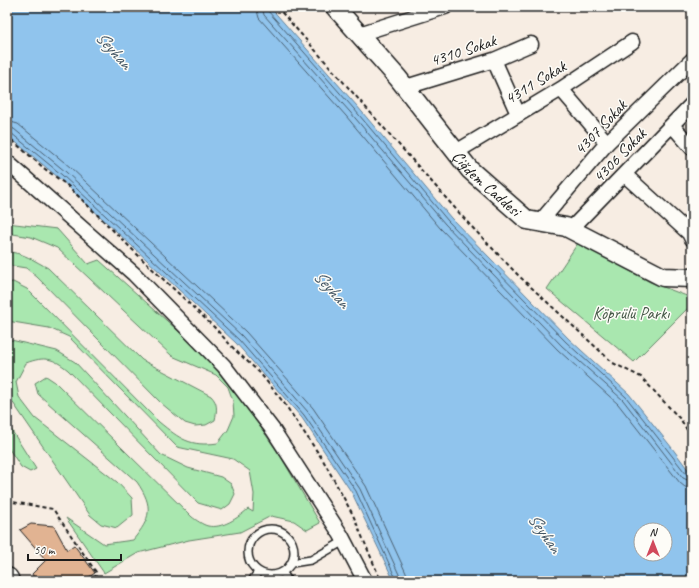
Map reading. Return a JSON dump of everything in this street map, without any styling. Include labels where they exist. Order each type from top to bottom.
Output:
[{"type":"street","name":"Çiğdem Caddesi","points":[[335,7],[406,87],[470,170],[527,220],[570,230],[663,277],[692,278]]},
{"type":"street","points":[[359,34],[445,7]]},
{"type":"street","name":"4311 Sokak","points":[[456,152],[561,89],[632,42]]},
{"type":"street","name":"4310 Sokak","points":[[406,87],[494,60],[531,44]]},
{"type":"street","points":[[494,60],[518,114]]},
{"type":"street","name":"4307 Sokak","points":[[540,222],[607,143],[692,60]]},
{"type":"street","points":[[561,89],[607,143]]},
{"type":"street","name":"4306 Sokak","points":[[570,230],[625,175],[692,104]]},
{"type":"street","points":[[672,125],[692,148]]},
{"type":"street","points":[[7,162],[134,274],[224,366],[273,430],[344,542],[365,581]]},
{"type":"street","points":[[625,175],[689,233],[692,239]]},
{"type":"lane","points":[[277,530],[290,539],[294,547],[292,563],[283,573],[275,576],[266,576],[258,572],[248,559],[247,551],[249,543],[254,536],[261,531],[277,530]]},
{"type":"lane","points":[[292,563],[311,560],[344,542]]},
{"type":"lane","points":[[252,581],[258,572]]},
{"type":"lane","points":[[283,573],[288,581]]},
{"type":"path","points":[[277,7],[469,224],[518,275],[613,363],[641,377],[681,420],[692,438]]},
{"type":"path","points":[[7,502],[53,509],[96,572],[95,581]]},
{"type":"green space","points":[[7,223],[57,229],[88,264],[99,260],[205,355],[236,391],[281,457],[320,523],[307,530],[294,521],[271,516],[240,532],[189,540],[138,553],[104,573],[66,518],[104,544],[133,540],[147,519],[148,506],[146,499],[137,482],[38,394],[35,383],[46,376],[55,382],[192,517],[206,525],[219,526],[235,519],[248,509],[253,512],[254,494],[250,471],[233,459],[177,447],[69,337],[49,328],[7,321],[7,283],[13,282],[27,289],[159,422],[180,437],[193,443],[218,443],[228,430],[234,416],[233,401],[228,387],[216,375],[172,356],[57,248],[31,237],[7,233]]},
{"type":"green space","name":"Köprülü Parkı","points":[[578,243],[650,282],[692,298],[692,304],[634,362],[547,289]]},
{"type":"green space","points":[[7,252],[23,255],[48,268],[142,360],[211,396],[215,401],[216,407],[215,420],[206,425],[195,426],[185,423],[161,403],[37,277],[26,268],[7,265]]},
{"type":"green space","points":[[7,339],[57,351],[75,362],[161,455],[188,468],[221,477],[231,484],[235,494],[230,504],[222,510],[198,503],[63,366],[48,359],[38,359],[26,363],[16,382],[19,397],[35,418],[117,482],[132,498],[133,515],[117,528],[101,524],[90,515],[7,394]]},
{"type":"green space","points":[[7,423],[36,469],[30,472],[21,467],[7,446]]},
{"type":"water","name":"Seyhan","points":[[7,7],[270,7],[357,106],[451,218],[569,339],[629,394],[692,475],[692,581],[394,581],[352,493],[302,418],[236,343],[59,178],[7,135]]},
{"type":"building","points":[[31,524],[54,526],[67,550],[74,545],[95,573],[83,581],[36,581],[32,574],[46,560],[20,530]]}]
